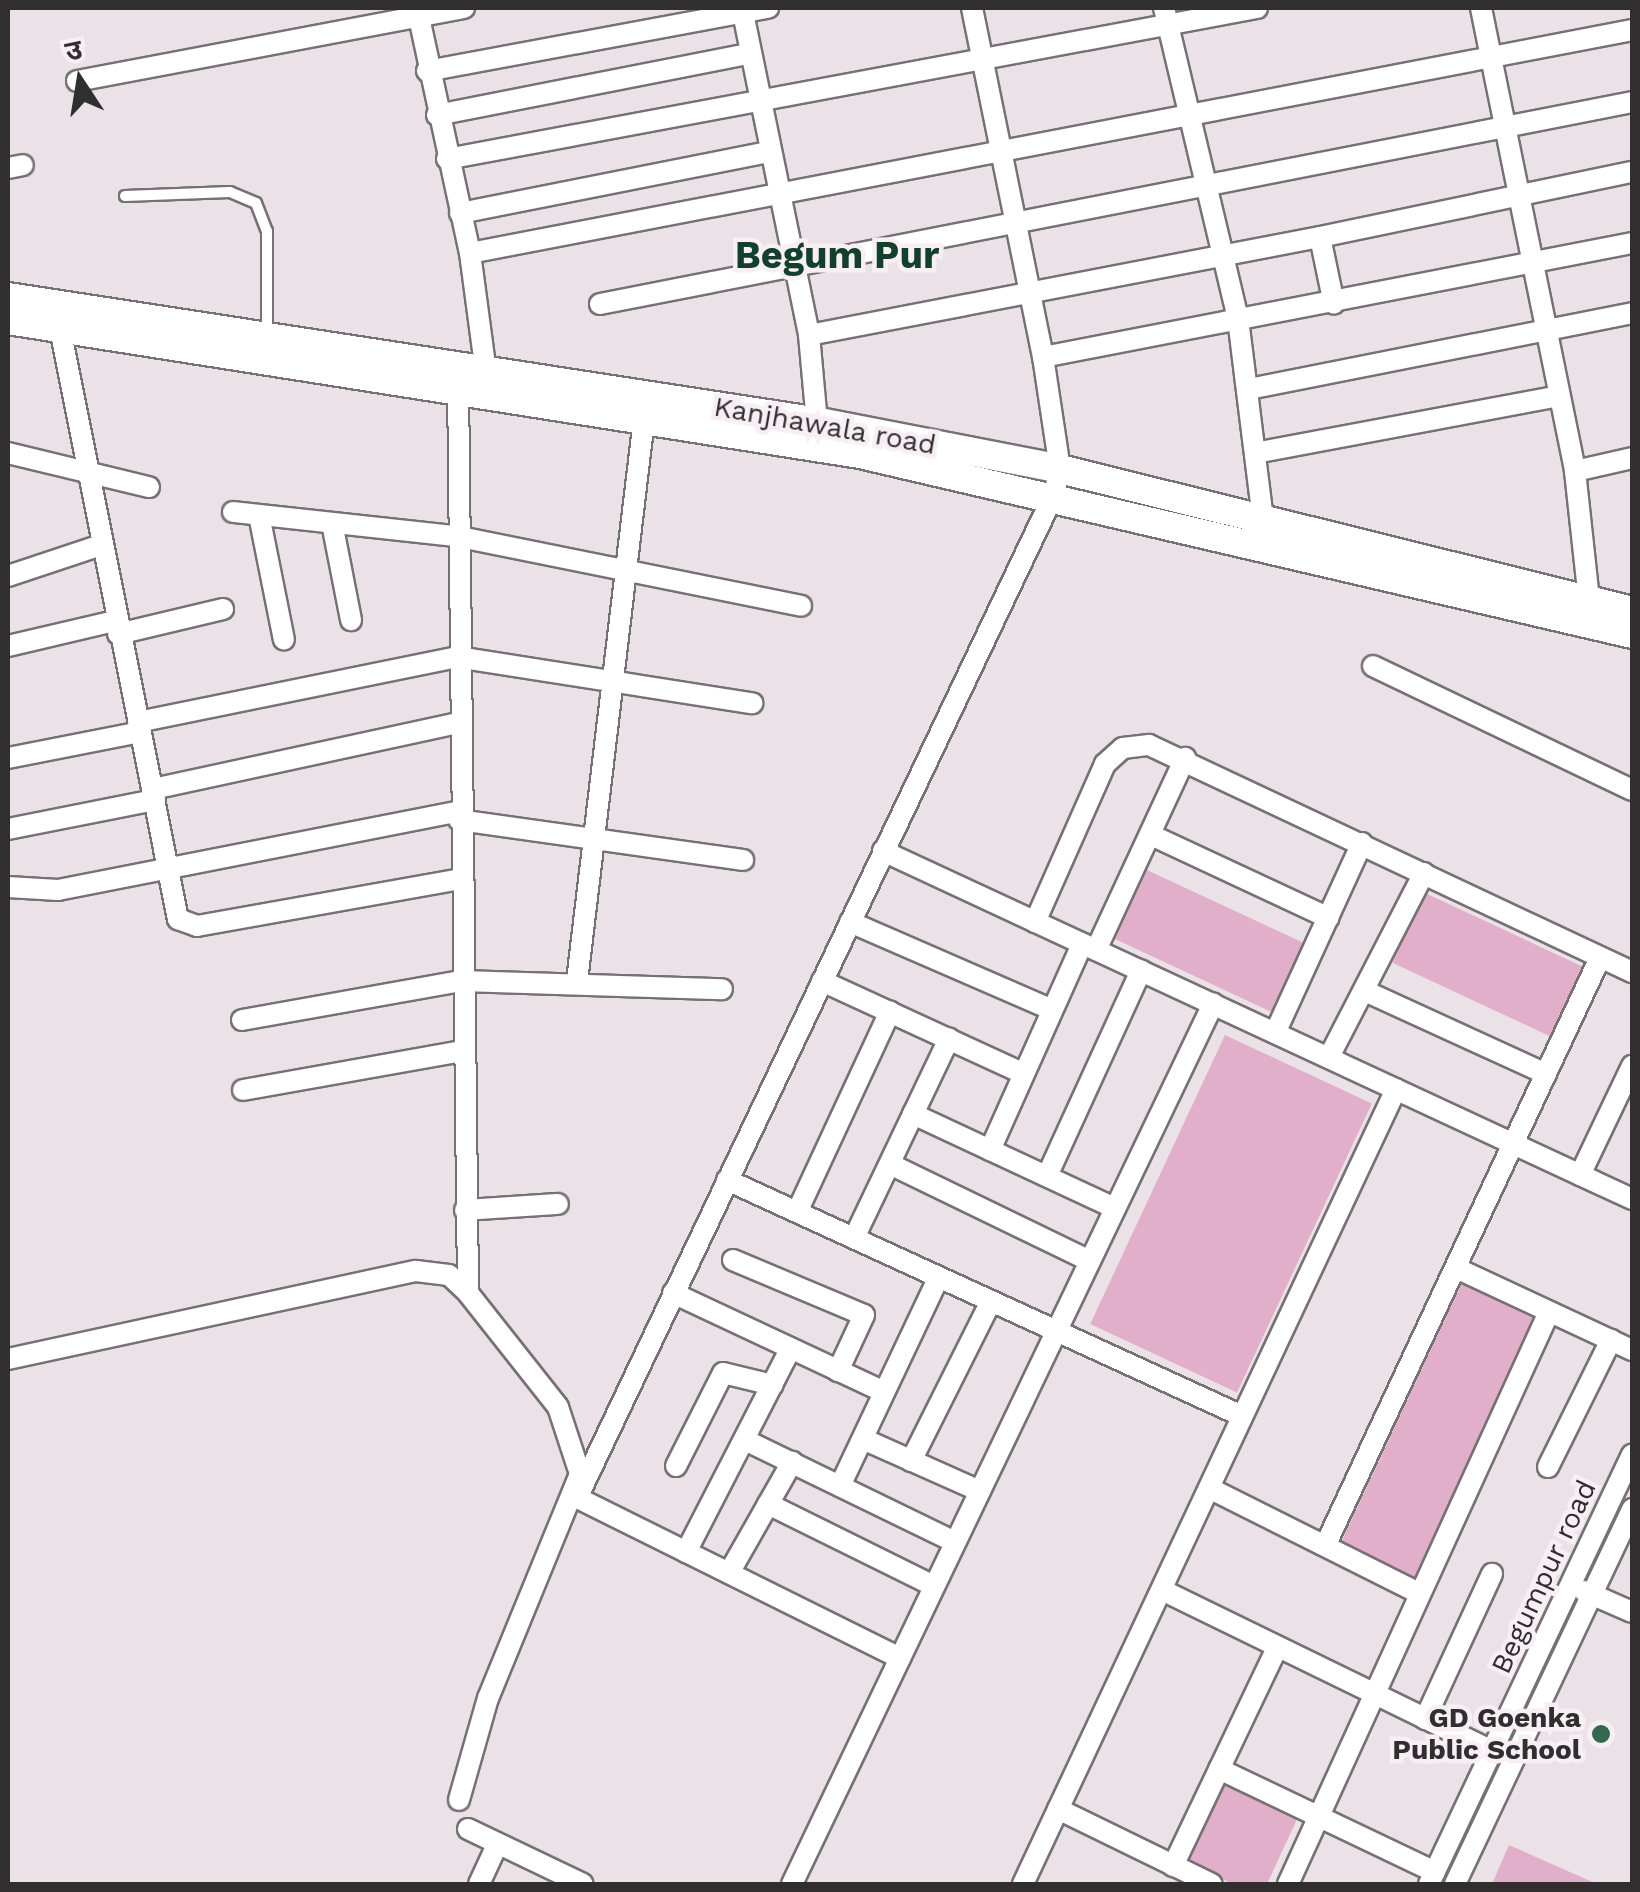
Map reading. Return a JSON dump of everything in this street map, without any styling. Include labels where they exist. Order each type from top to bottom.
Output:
[{"type":"main road","name":"Kanjhawala road","points":[[8,296],[58,316],[818,434],[1262,519],[1632,611]]},
{"type":"main road","name":"Kanjhawala road","points":[[8,320],[58,316],[267,339],[467,377],[644,420],[818,434]]},
{"type":"main road","name":"Kanjhawala road","points":[[1057,481],[1632,634]]},
{"type":"street","points":[[77,81],[418,12],[464,8]]},
{"type":"street","points":[[427,71],[768,8]]},
{"type":"street","points":[[459,1800],[488,1698],[577,1498],[1057,481],[1043,357],[972,8]]},
{"type":"street","points":[[447,159],[981,60],[1166,16],[1258,8]]},
{"type":"street","points":[[1481,8],[1575,471],[1590,600]]},
{"type":"street","points":[[742,10],[758,104],[809,335],[818,434]]},
{"type":"street","points":[[418,12],[427,71],[470,254],[467,377],[455,536],[468,1293]]},
{"type":"street","points":[[1166,16],[1202,185],[1238,319],[1260,452],[1262,519]]},
{"type":"street","points":[[470,254],[778,201],[1632,30]]},
{"type":"street","points":[[437,116],[749,54]]},
{"type":"street","points":[[600,304],[1632,102]]},
{"type":"street","points":[[460,213],[768,152]]},
{"type":"street","points":[[809,335],[1320,237],[1632,172]]},
{"type":"street","points":[[1320,237],[1334,304]]},
{"type":"street","points":[[1043,357],[1334,304],[1632,243]]},
{"type":"street","points":[[1250,389],[1632,313]]},
{"type":"street","points":[[58,316],[81,468],[178,919],[196,926],[461,878]]},
{"type":"street","points":[[1260,452],[1559,396]]},
{"type":"street","points":[[576,981],[620,568],[644,420]]},
{"type":"street","points":[[8,454],[81,468],[149,487]]},
{"type":"street","points":[[1575,471],[1632,458]]},
{"type":"street","points":[[233,512],[455,536],[801,606]]},
{"type":"street","points":[[259,516],[284,640]]},
{"type":"street","points":[[332,523],[351,620]]},
{"type":"street","points":[[8,576],[98,546]]},
{"type":"street","points":[[8,646],[223,609]]},
{"type":"street","points":[[8,758],[457,657],[608,678],[752,704]]},
{"type":"street","points":[[1373,666],[1632,790]]},
{"type":"street","points":[[8,829],[458,723]]},
{"type":"street","points":[[1035,922],[1113,754],[1134,744],[1185,758],[1632,972]]},
{"type":"street","points":[[990,1150],[1050,1009],[1151,835],[1185,758]]},
{"type":"street","points":[[8,886],[38,894],[459,815],[742,860]]},
{"type":"street","points":[[1151,835],[1329,918]]},
{"type":"street","points":[[1275,1033],[1362,843]]},
{"type":"street","points":[[883,851],[1632,1199]]},
{"type":"street","points":[[1329,1057],[1424,873]]},
{"type":"street","points":[[850,922],[1050,1009]]},
{"type":"street","points":[[1324,1546],[1600,958]]},
{"type":"street","points":[[1048,1176],[1141,971]]},
{"type":"street","points":[[242,1020],[462,980],[722,989]]},
{"type":"street","points":[[822,980],[1024,1074]]},
{"type":"street","points":[[1365,990],[1546,1074]]},
{"type":"street","points":[[792,1884],[1213,1004]]},
{"type":"street","points":[[797,1212],[890,1012]]},
{"type":"street","points":[[854,1238],[949,1039]]},
{"type":"street","points":[[243,1090],[462,1051]]},
{"type":"street","points":[[1580,1174],[1632,1066]]},
{"type":"street","points":[[1023,1884],[1164,1591],[1208,1488],[1396,1089]]},
{"type":"street","points":[[913,1114],[1116,1208]]},
{"type":"street","points":[[890,1164],[1090,1261]]},
{"type":"street","points":[[727,1180],[1242,1416]]},
{"type":"street","points":[[465,1210],[558,1204]]},
{"type":"street","points":[[733,1260],[864,1315],[838,1371]]},
{"type":"street","points":[[1456,1268],[1632,1350]]},
{"type":"street","points":[[8,1359],[416,1271],[449,1275],[468,1293],[558,1407],[576,1446],[577,1498]]},
{"type":"street","points":[[840,1486],[939,1277]]},
{"type":"street","points":[[674,1293],[884,1392]]},
{"type":"street","points":[[911,1461],[991,1301]]},
{"type":"street","points":[[1288,1884],[1550,1312]]},
{"type":"street","points":[[1548,1467],[1611,1340]]},
{"type":"street","points":[[686,1552],[748,1441],[790,1348]]},
{"type":"street","points":[[676,1466],[723,1373],[773,1385]]},
{"type":"street","points":[[862,1439],[980,1492]]},
{"type":"street","points":[[748,1441],[955,1542]]},
{"type":"street","name":"Begumpur road","points":[[1432,1878],[1632,1455]]},
{"type":"street","points":[[728,1573],[792,1462]]},
{"type":"street","points":[[1208,1488],[1419,1593]]},
{"type":"street","points":[[577,1498],[900,1658]]},
{"type":"street","points":[[768,1504],[934,1586]]},
{"type":"street","name":"Begumpur road","points":[[1455,1884],[1632,1510]]},
{"type":"street","points":[[1426,1719],[1492,1574]]},
{"type":"street","points":[[1571,1586],[1632,1612]]},
{"type":"street","points":[[1164,1591],[1492,1751]]},
{"type":"street","points":[[1173,1866],[1277,1648]]},
{"type":"street","points":[[1219,1769],[1320,1816],[1432,1878]]},
{"type":"street","points":[[1058,1809],[1212,1884]]},
{"type":"street","points":[[468,1829],[583,1884]]},
{"type":"street","points":[[479,1884],[496,1844]]},
{"type":"lane","points":[[125,196],[230,192],[256,204],[267,231],[267,339]]},
{"type":"shaded area","points":[[1147,870],[1304,943],[1272,1012],[1115,939]]},
{"type":"shaded area","points":[[1425,893],[1585,967],[1552,1037],[1392,963]]},
{"type":"shaded area","points":[[1225,1035],[1372,1103],[1237,1393],[1090,1324]]},
{"type":"shaded area","points":[[1462,1283],[1536,1318],[1414,1580],[1340,1545]]},
{"type":"shaded area","points":[[1224,1783],[1298,1817],[1267,1884],[1233,1884],[1187,1863]]},
{"type":"shaded area","points":[[1509,1845],[1597,1884],[1492,1884]]},
{"type":"place","name":"GD Goenka Public School","points":[[1601,1734]]},
{"type":"district","name":"Begum Pur","points":[[837,256]]}]
